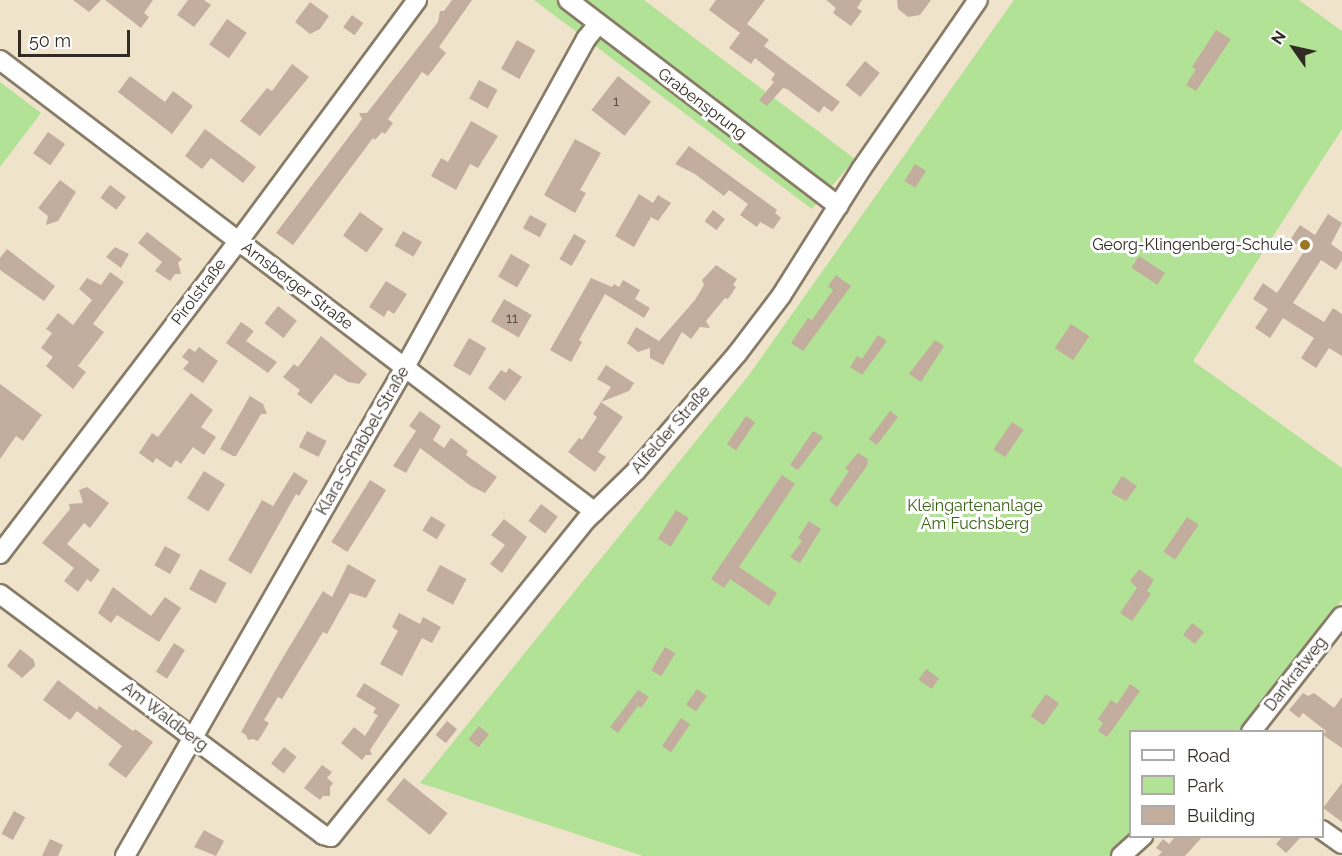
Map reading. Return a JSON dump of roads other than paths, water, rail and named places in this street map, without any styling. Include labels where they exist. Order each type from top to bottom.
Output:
[{"type":"street","name":"Pirolstraße","points":[[0,554],[238,242],[417,0]]},
{"type":"street","name":"Grabensprung","points":[[568,0],[838,206]]},
{"type":"street","name":"Alfelder Straße","points":[[331,837],[595,512],[636,471],[737,354],[781,296],[838,206],[978,0]]},
{"type":"street","name":"Klara-Schabbel-Straße","points":[[124,856],[405,366],[586,39],[598,24]]},
{"type":"street","name":"Arnsberger Straße","points":[[0,60],[595,512]]},
{"type":"street","name":"Am Waldberg","points":[[0,594],[323,835],[331,837]]},
{"type":"street","name":"Dankratweg","points":[[1253,730],[1342,616]]},
{"type":"street","points":[[1324,831],[1342,844]]},
{"type":"street","points":[[1121,856],[1142,838]]},
{"type":"place","name":"Georg-Klingenberg-Schule","points":[[1305,245]]},
{"type":"park label","name":"Kleingartenanlage Am Fuchsberg","points":[[975,515]]}]
